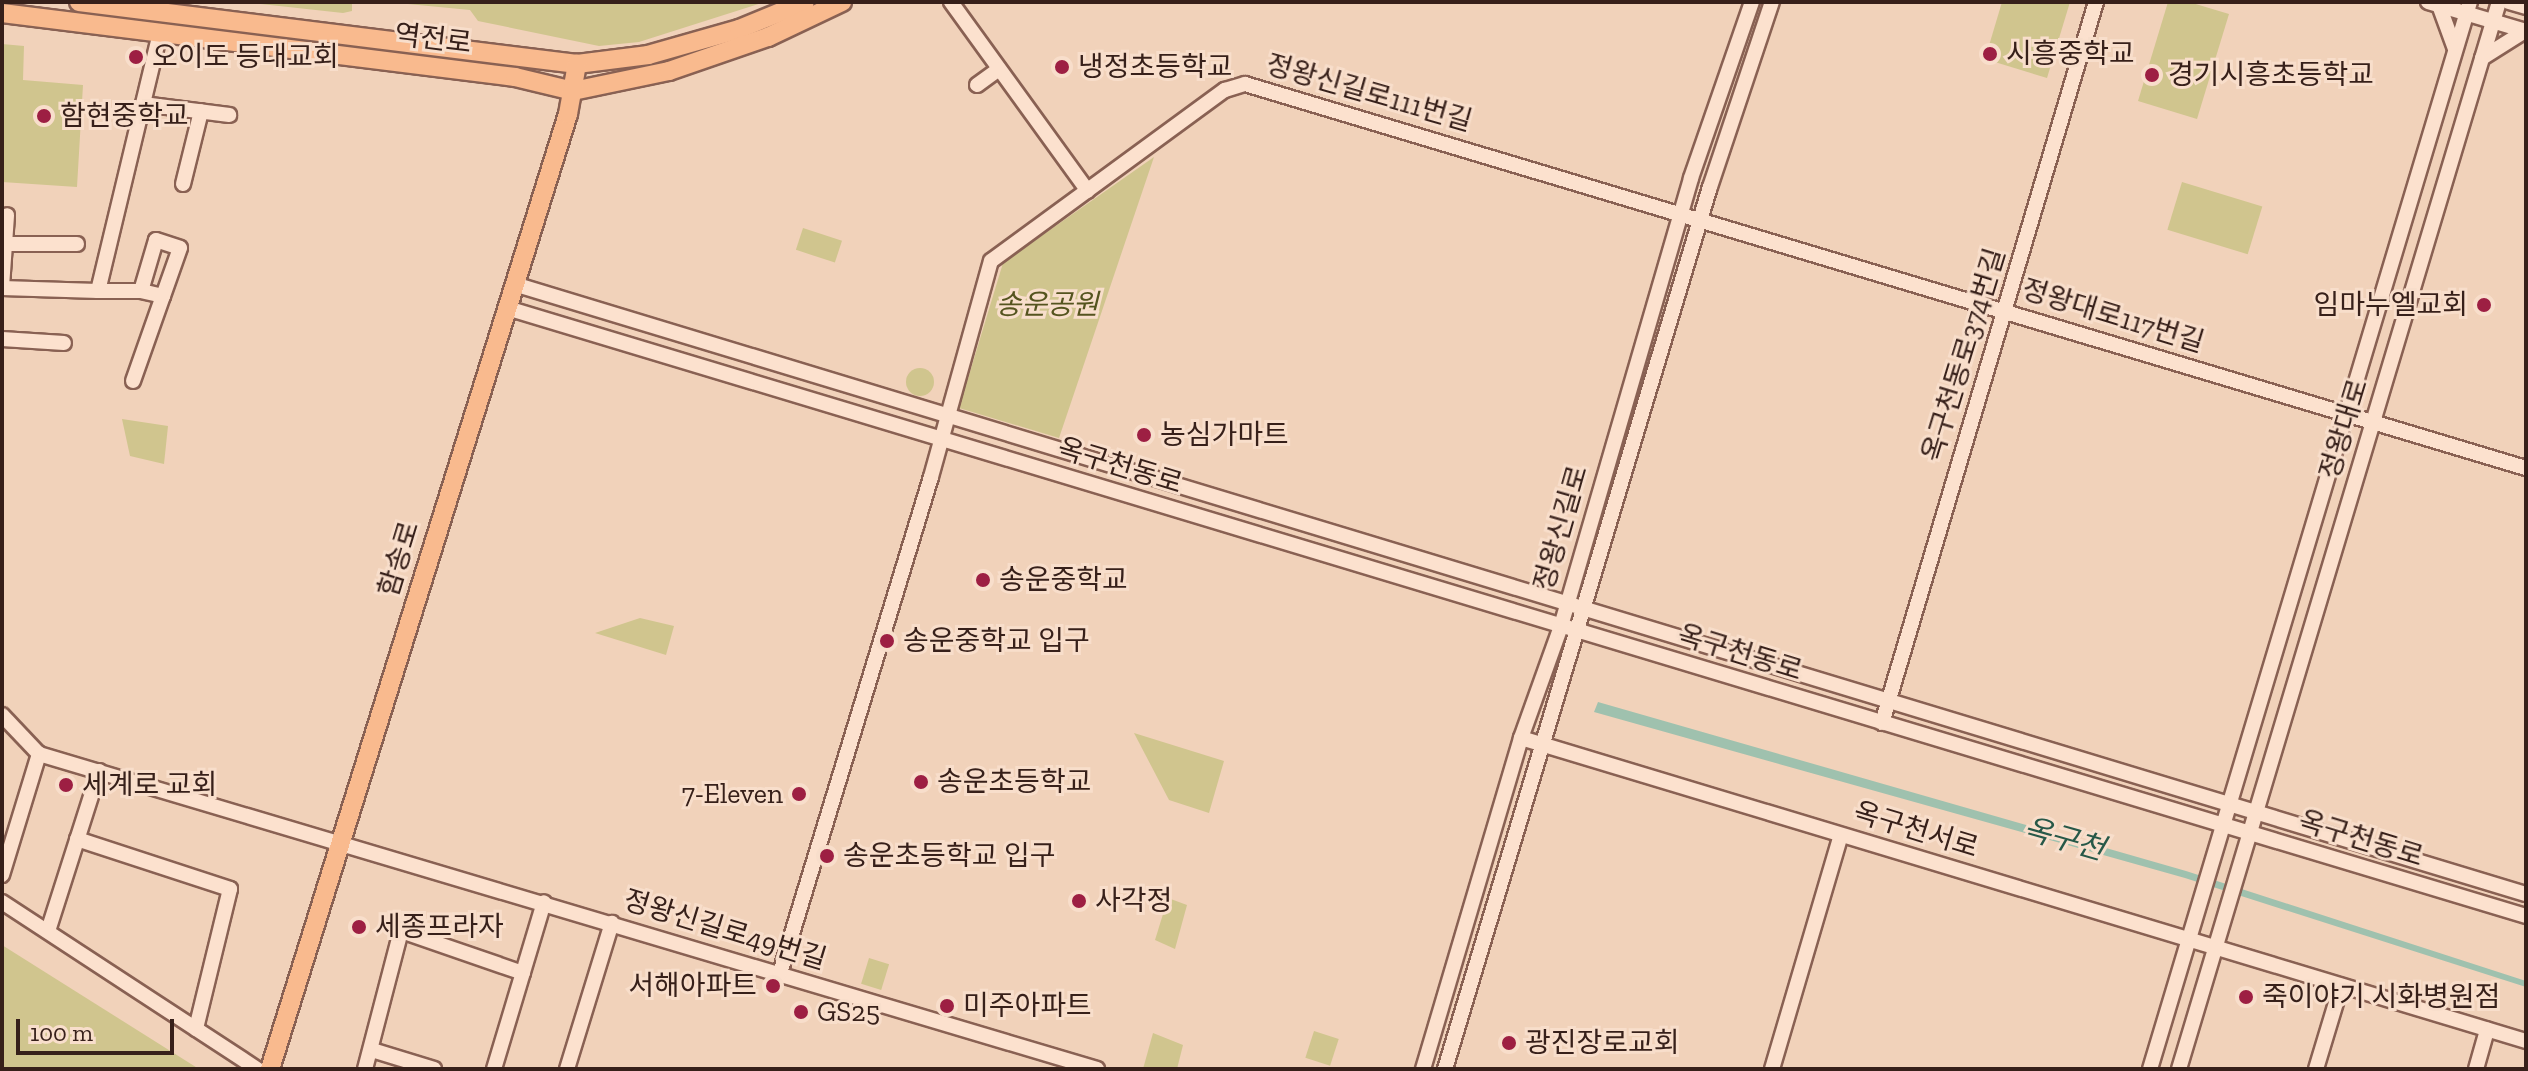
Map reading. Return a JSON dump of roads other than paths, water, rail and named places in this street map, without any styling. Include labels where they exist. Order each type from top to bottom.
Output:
[{"type":"main road","name":"역전로","points":[[79,2],[577,64],[648,55],[739,29],[805,2]]},
{"type":"main road","name":"역전로","points":[[2,13],[515,77],[573,91],[669,71],[768,37],[842,2]]},
{"type":"main road","name":"함송로","points":[[270,1069],[338,840],[507,308],[573,91],[577,64]]},
{"type":"street","points":[[951,2],[1088,191]]},
{"type":"street","name":"정왕신길로","points":[[1423,1069],[1521,738],[1561,626],[1680,216],[1752,2]]},
{"type":"street","name":"정왕신길로","points":[[1445,1069],[1701,220],[1772,2]]},
{"type":"street","name":"옥구천동로374번길","points":[[1882,723],[2096,2]]},
{"type":"street","name":"정왕대로","points":[[2216,948],[2499,2]]},
{"type":"street","points":[[2509,2],[2526,7]]},
{"type":"street","points":[[2434,4],[2468,8],[2493,22],[2526,31]]},
{"type":"street","points":[[2434,4],[2456,50]]},
{"type":"street","name":"정왕대로","points":[[2189,940],[2468,8]]},
{"type":"street","points":[[2482,58],[2526,31]]},
{"type":"street","points":[[98,291],[160,32]]},
{"type":"street","points":[[977,85],[999,69]]},
{"type":"street","name":"정왕신길로111번길","points":[[946,415],[991,261],[1225,90],[1245,84],[1701,220]]},
{"type":"street","points":[[143,104],[229,115]]},
{"type":"street","points":[[183,184],[201,111]]},
{"type":"street","points":[[7,215],[2,287],[141,291],[163,296]]},
{"type":"street","name":"정왕대로117번길","points":[[1701,220],[2526,468]]},
{"type":"street","points":[[133,381],[180,248],[156,240],[141,291]]},
{"type":"street","points":[[5,244],[77,244]]},
{"type":"street","name":"옥구천동로","points":[[514,284],[2526,894]]},
{"type":"street","name":"옥구천동로","points":[[507,308],[2526,916]]},
{"type":"street","points":[[2,339],[64,343]]},
{"type":"street","points":[[780,973],[946,415]]},
{"type":"street","points":[[2,715],[39,754],[2,875]]},
{"type":"street","name":"옥구천서로","points":[[1521,738],[2526,1041]]},
{"type":"street","name":"정왕신길로49번길","points":[[39,754],[338,840],[1097,1069]]},
{"type":"street","points":[[48,931],[99,771]]},
{"type":"street","points":[[1772,1069],[1841,835]]},
{"type":"street","points":[[77,839],[230,889],[196,1029]]},
{"type":"street","points":[[2,902],[257,1069]]},
{"type":"street","points":[[494,1069],[544,902]]},
{"type":"street","points":[[567,1069],[612,923]]},
{"type":"street","points":[[365,1069],[401,931],[523,973]]},
{"type":"street","points":[[2150,1069],[2189,940]]},
{"type":"street","points":[[2179,1069],[2216,948]]},
{"type":"street","points":[[2316,1069],[2341,986]]},
{"type":"street","points":[[2476,1069],[2487,1030]]},
{"type":"street","points":[[372,1050],[434,1069]]},
{"type":"water","name":"옥구천","points":[[1598,702],[2186,871],[2526,981],[2526,987],[2185,878],[1594,712]]},
{"type":"place","name":"시흥중학교","points":[[1990,54]]},
{"type":"place","name":"오이도 등대교회","points":[[136,57]]},
{"type":"place","name":"냉정초등학교","points":[[1062,67]]},
{"type":"place","name":"경기시흥초등학교","points":[[2152,75]]},
{"type":"place","name":"함현중학교","points":[[44,116]]},
{"type":"place","name":"임마누엘교회","points":[[2484,305]]},
{"type":"place","name":"농심가마트","points":[[1144,435]]},
{"type":"place","name":"송운중학교","points":[[983,580]]},
{"type":"place","name":"송운중학교 입구","points":[[887,641]]},
{"type":"place","name":"송운초등학교","points":[[921,782]]},
{"type":"place","name":"세계로 교회","points":[[66,785]]},
{"type":"place","name":"7-Eleven","points":[[799,794]]},
{"type":"place","name":"송운초등학교 입구","points":[[827,856]]},
{"type":"place","name":"사각정","points":[[1079,901]]},
{"type":"place","name":"세종프라자","points":[[359,927]]},
{"type":"place","name":"서해아파트","points":[[773,986]]},
{"type":"place","name":"죽이야기 시화병원점","points":[[2246,997]]},
{"type":"place","name":"미주아파트","points":[[947,1006]]},
{"type":"place","name":"GS25","points":[[801,1012]]},
{"type":"place","name":"광진장로교회","points":[[1509,1043]]},
{"type":"park label","name":"송운공원","points":[[1047,305]]}]
